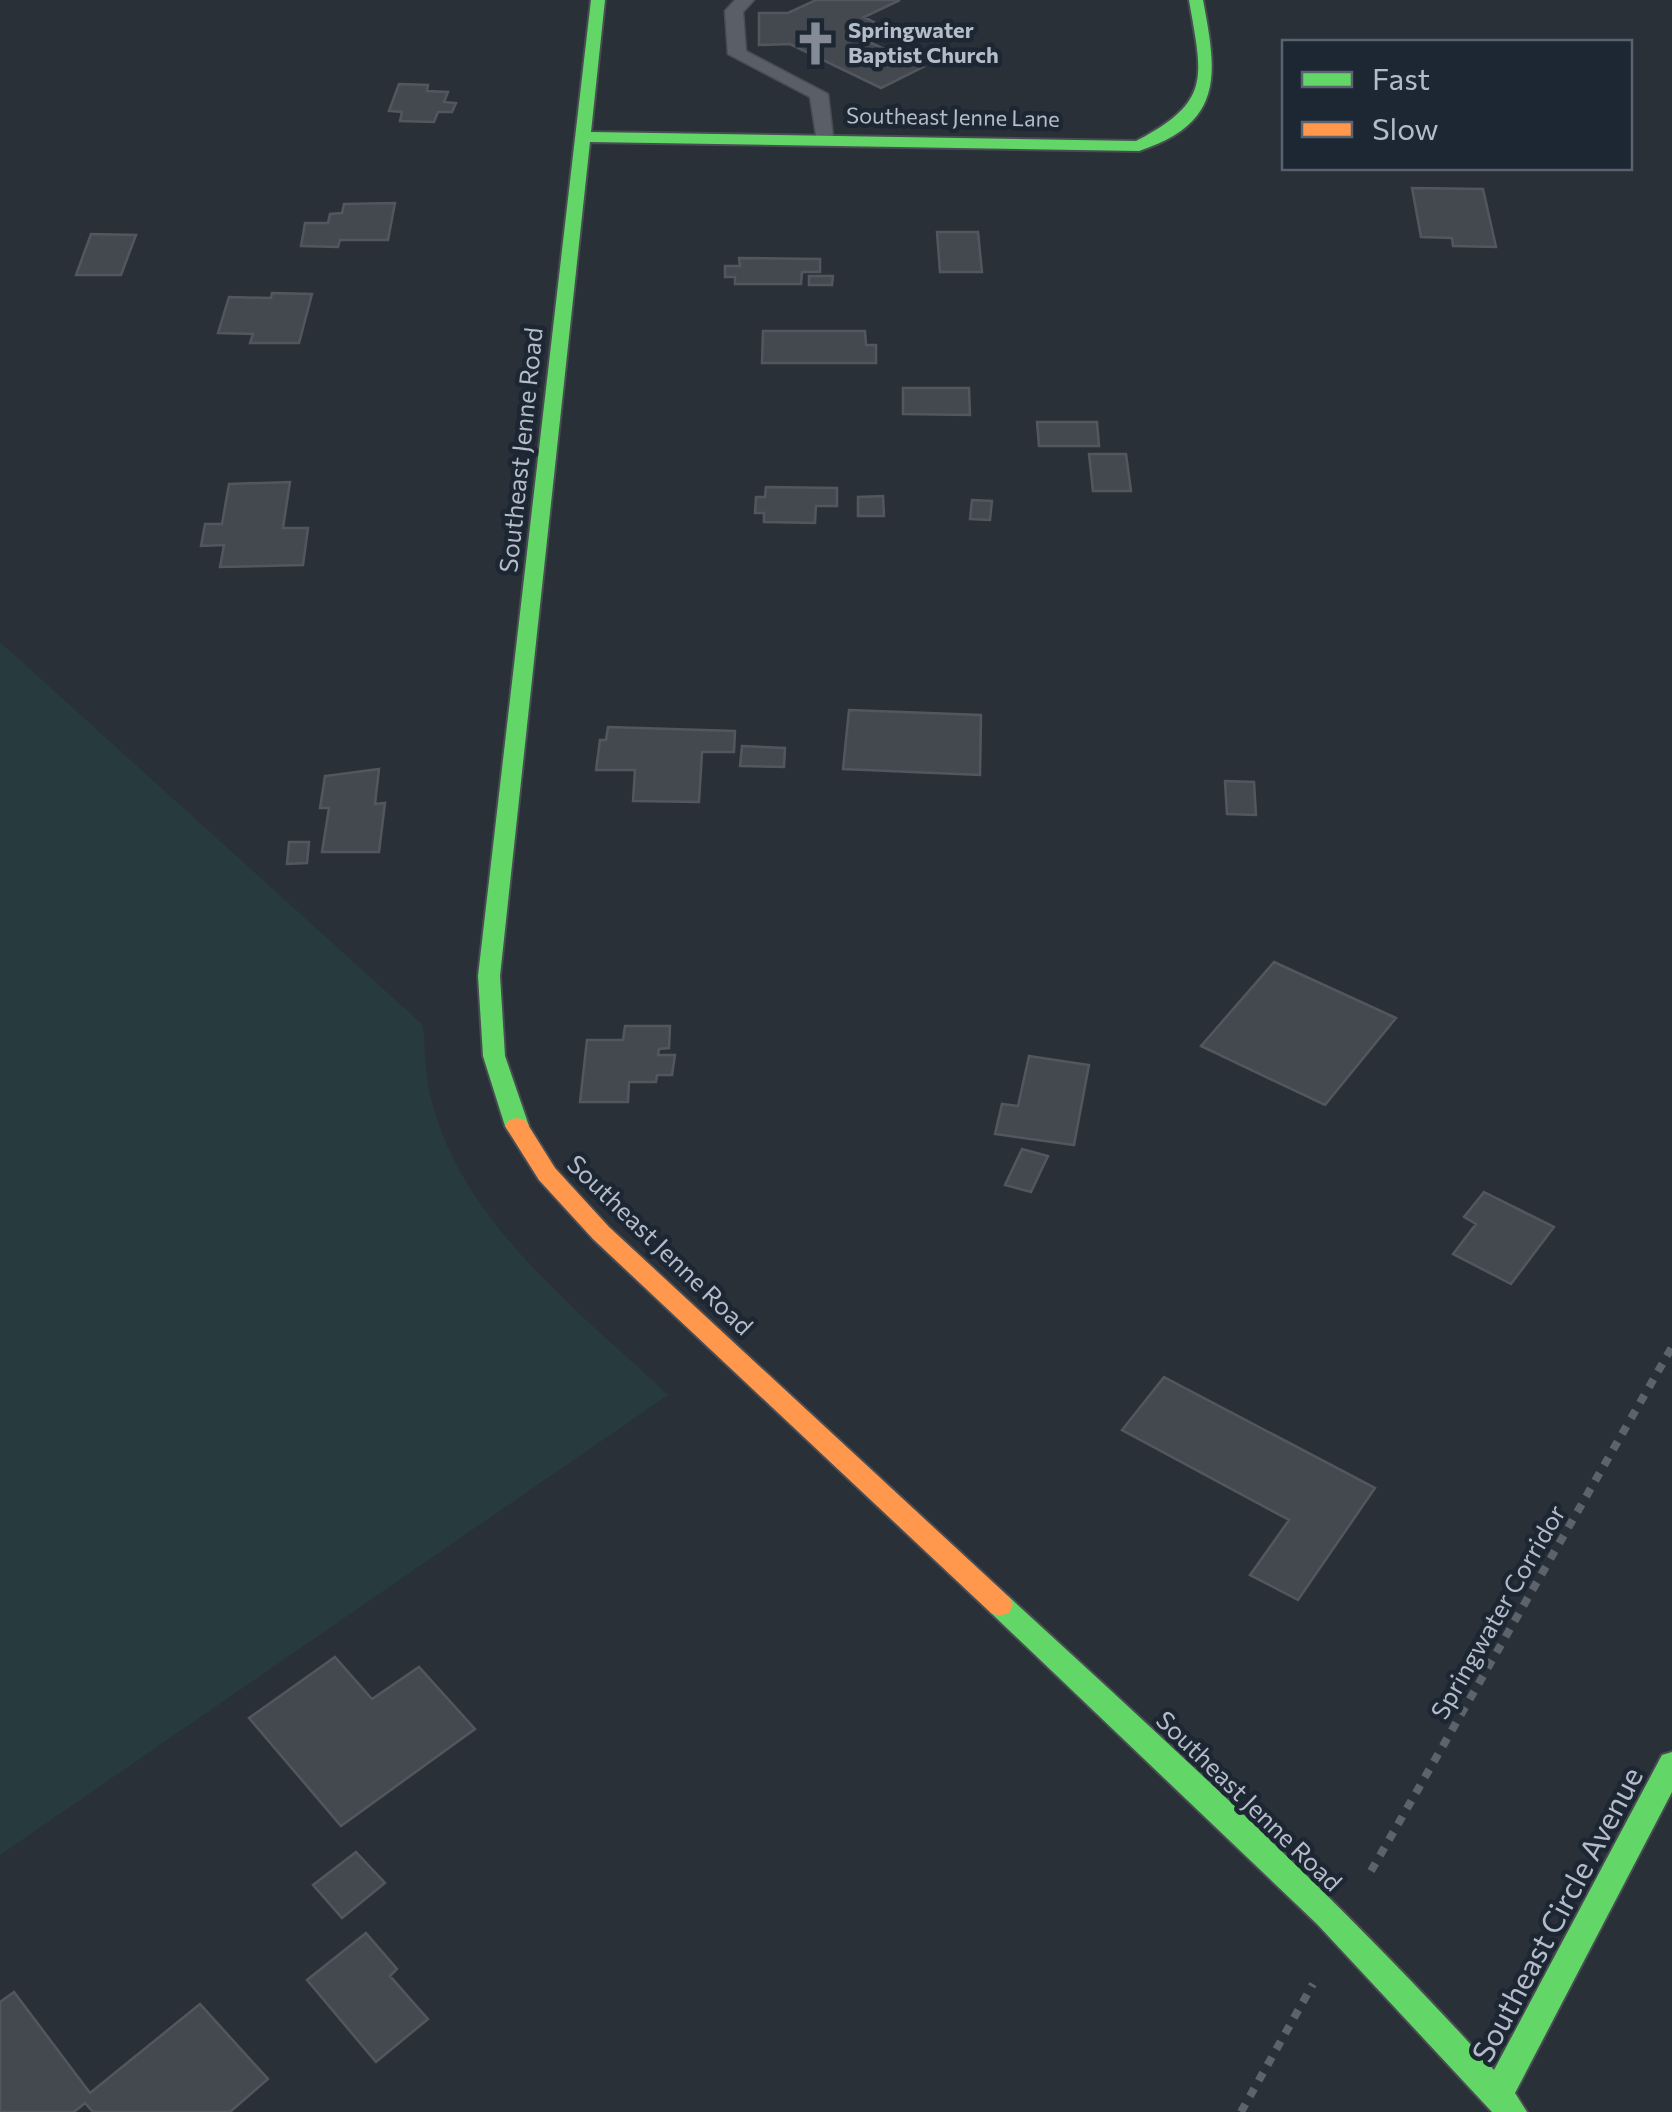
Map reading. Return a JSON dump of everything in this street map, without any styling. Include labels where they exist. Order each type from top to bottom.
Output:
[{"type":"main road","name":"Southeast Jenne Road","points":[[598,0],[489,976],[488,1037],[504,1107],[543,1169],[601,1233],[1343,1928],[1505,2103]]},
{"type":"main road","name":"Southeast Jenne Lane","points":[[583,137],[1139,146],[1182,127],[1202,104],[1206,64],[1196,0]]},
{"type":"main road","name":"Southeast Circle Avenue","points":[[1505,2103],[1672,1764]]},
{"type":"lane","points":[[745,0],[734,11],[737,54],[819,94],[827,140]]},
{"type":"path","name":"Springwater Corridor","points":[[1366,1882],[1672,1348]]},
{"type":"path","points":[[1241,2112],[1319,1973]]},
{"type":"green space","points":[[0,642],[423,1025],[428,1086],[442,1134],[491,1219],[558,1293],[668,1395],[0,1855]]},
{"type":"building","name":"Springwater Baptist Church","points":[[816,0],[900,0],[864,17],[874,22],[874,38],[867,41],[923,67],[881,88],[790,44],[759,45],[759,13],[788,13]]},
{"type":"building","points":[[399,84],[428,85],[427,91],[448,92],[444,102],[456,103],[452,112],[438,112],[434,122],[400,121],[402,112],[389,111]]},
{"type":"building","points":[[1412,188],[1483,189],[1496,247],[1453,246],[1452,238],[1421,237]]},
{"type":"building","points":[[395,203],[388,240],[340,240],[338,247],[301,246],[305,223],[328,223],[330,214],[342,213],[344,204]]},
{"type":"building","points":[[937,232],[978,232],[982,272],[940,272]]},
{"type":"building","points":[[91,234],[136,235],[121,275],[76,275]]},
{"type":"building","points":[[739,258],[820,259],[820,272],[802,272],[801,284],[735,284],[735,277],[725,277],[725,266],[740,266]]},
{"type":"building","points":[[809,276],[833,276],[832,285],[809,285]]},
{"type":"building","points":[[272,293],[312,294],[299,343],[250,343],[253,334],[218,333],[229,297],[271,298]]},
{"type":"building","points":[[763,331],[865,331],[866,345],[876,345],[876,363],[762,363]]},
{"type":"building","points":[[903,388],[969,388],[970,415],[903,414]]},
{"type":"building","points":[[1037,422],[1097,422],[1099,446],[1039,446]]},
{"type":"building","points":[[1089,454],[1126,454],[1131,491],[1093,491]]},
{"type":"building","points":[[290,482],[283,528],[308,528],[303,565],[220,567],[224,545],[201,546],[205,524],[222,524],[229,484]]},
{"type":"building","points":[[766,487],[837,488],[837,506],[816,506],[815,523],[764,522],[764,513],[755,513],[756,497],[765,497]]},
{"type":"building","points":[[883,496],[884,516],[858,516],[858,497]]},
{"type":"building","points":[[972,500],[992,501],[990,520],[970,519]]},
{"type":"building","points":[[849,710],[981,715],[980,775],[843,769]]},
{"type":"building","points":[[608,727],[735,731],[734,752],[702,752],[699,802],[633,801],[635,770],[596,770],[600,740],[606,740]]},
{"type":"building","points":[[742,746],[785,748],[784,767],[740,766]]},
{"type":"building","points":[[379,769],[375,804],[385,803],[379,852],[322,852],[329,808],[320,808],[325,776]]},
{"type":"building","points":[[1225,781],[1254,782],[1256,815],[1227,814]]},
{"type":"building","points":[[289,842],[309,842],[307,863],[287,864]]},
{"type":"building","points":[[1274,962],[1396,1018],[1325,1105],[1201,1046]]},
{"type":"building","points":[[625,1026],[670,1026],[669,1048],[659,1049],[658,1055],[675,1055],[672,1075],[657,1075],[656,1082],[629,1082],[628,1102],[580,1102],[587,1040],[623,1040]]},
{"type":"building","points":[[1029,1056],[1089,1065],[1074,1145],[995,1134],[1002,1104],[1018,1106]]},
{"type":"building","points":[[1022,1149],[1048,1156],[1031,1192],[1005,1185]]},
{"type":"building","points":[[1484,1192],[1554,1227],[1511,1284],[1453,1254],[1476,1224],[1464,1217]]},
{"type":"building","points":[[1164,1377],[1375,1488],[1298,1600],[1250,1575],[1289,1520],[1122,1430]]},
{"type":"building","points":[[335,1657],[372,1699],[419,1667],[475,1729],[341,1826],[249,1718]]},
{"type":"building","points":[[356,1852],[385,1883],[342,1918],[313,1885]]},
{"type":"building","points":[[366,1933],[397,1969],[390,1976],[428,2019],[376,2062],[307,1980]]},
{"type":"building","points":[[14,1992],[90,2093],[200,2004],[268,2079],[230,2112],[93,2112],[85,2103],[74,2112],[0,2112],[0,2002]]},
{"type":"traffic: fast","points":[[517,1126],[494,1056],[489,976],[598,0]]},
{"type":"traffic: fast","points":[[583,137],[1139,146],[1185,118],[1198,104],[1204,89],[1205,52],[1196,0]]},
{"type":"traffic: fast","points":[[1000,1605],[1327,1915],[1512,2112]]},
{"type":"traffic: fast","points":[[1498,2094],[1672,1764]]},
{"type":"traffic: slow","points":[[517,1126],[547,1174],[601,1233],[1000,1605]]},
{"type":"place","name":"Springwater Baptist Church","points":[[815,43]]}]
